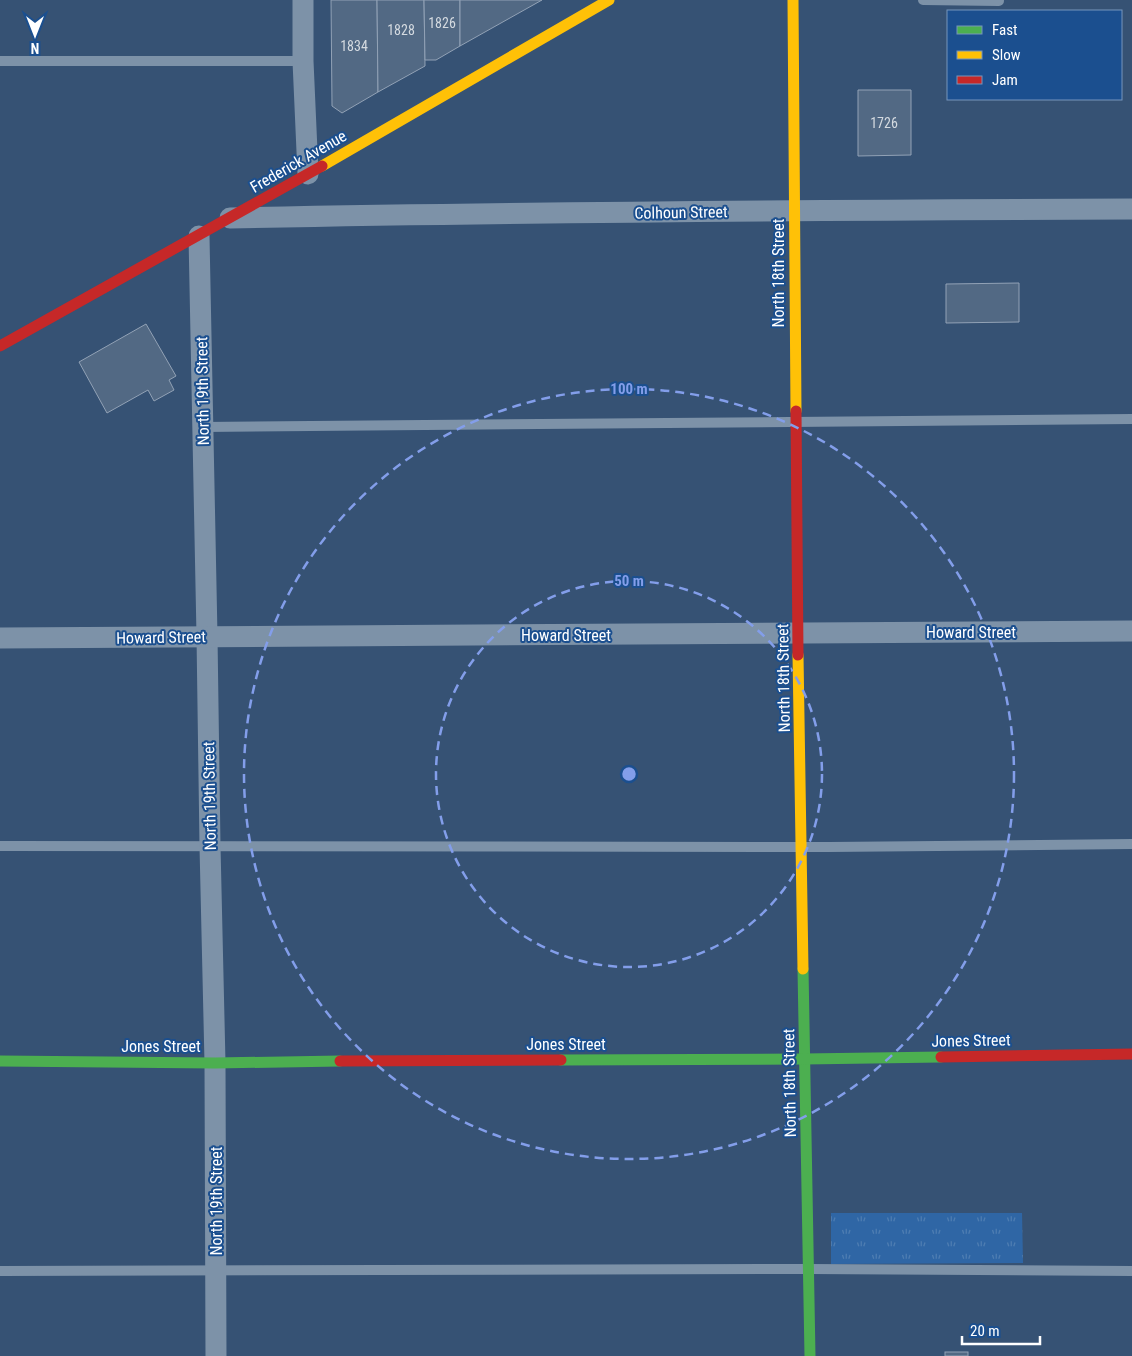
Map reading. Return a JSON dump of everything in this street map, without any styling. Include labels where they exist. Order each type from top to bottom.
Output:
[{"type":"street","points":[[303,0],[303,61],[308,174]]},
{"type":"street","name":"Frederick Avenue","points":[[6,339],[199,236],[609,0]]},
{"type":"street","name":"North 18th Street","points":[[793,0],[798,634],[810,1356]]},
{"type":"street","name":"Colhoun Street","points":[[229,218],[1132,209]]},
{"type":"street","name":"North 19th Street","points":[[199,236],[215,1063],[216,1356]]},
{"type":"street","name":"Howard Street","points":[[0,638],[1132,631]]},
{"type":"street","name":"Jones Street","points":[[0,1061],[215,1063],[804,1059],[1132,1054]]},
{"type":"lane","points":[[923,0],[999,1]]},
{"type":"lane","points":[[0,61],[303,61]]},
{"type":"lane","points":[[202,427],[1132,419]]},
{"type":"lane","points":[[0,846],[839,847],[1132,844]]},
{"type":"lane","points":[[0,1271],[809,1269],[1132,1271]]},
{"type":"green space","points":[[831,1213],[1022,1213],[1023,1263],[831,1264]]},
{"type":"building","points":[[331,0],[377,0],[378,92],[342,113],[332,106]]},
{"type":"building","points":[[377,0],[424,0],[425,66],[378,92]]},
{"type":"building","points":[[424,0],[460,0],[460,46],[436,60],[425,60]]},
{"type":"building","points":[[460,0],[542,0],[460,46]]},
{"type":"building","points":[[858,90],[911,90],[911,155],[858,156]]},
{"type":"building","points":[[1019,283],[1019,322],[946,323],[946,284]]},
{"type":"building","points":[[146,324],[176,376],[169,380],[174,390],[154,401],[148,390],[107,413],[79,362]]},
{"type":"building","points":[[945,1352],[968,1352],[968,1356],[945,1356]]},
{"type":"traffic: fast","points":[[803,969],[810,1356]]},
{"type":"traffic: fast","points":[[561,1060],[941,1057]]},
{"type":"traffic: fast","points":[[0,1061],[215,1063],[340,1061]]},
{"type":"traffic: slow","points":[[322,166],[609,0]]},
{"type":"traffic: slow","points":[[793,0],[796,411]]},
{"type":"traffic: slow","points":[[798,655],[803,969]]},
{"type":"traffic: jam","points":[[0,346],[322,166]]},
{"type":"traffic: jam","points":[[796,411],[798,655]]},
{"type":"traffic: jam","points":[[941,1057],[1132,1054]]},
{"type":"traffic: jam","points":[[340,1061],[561,1060]]}]
